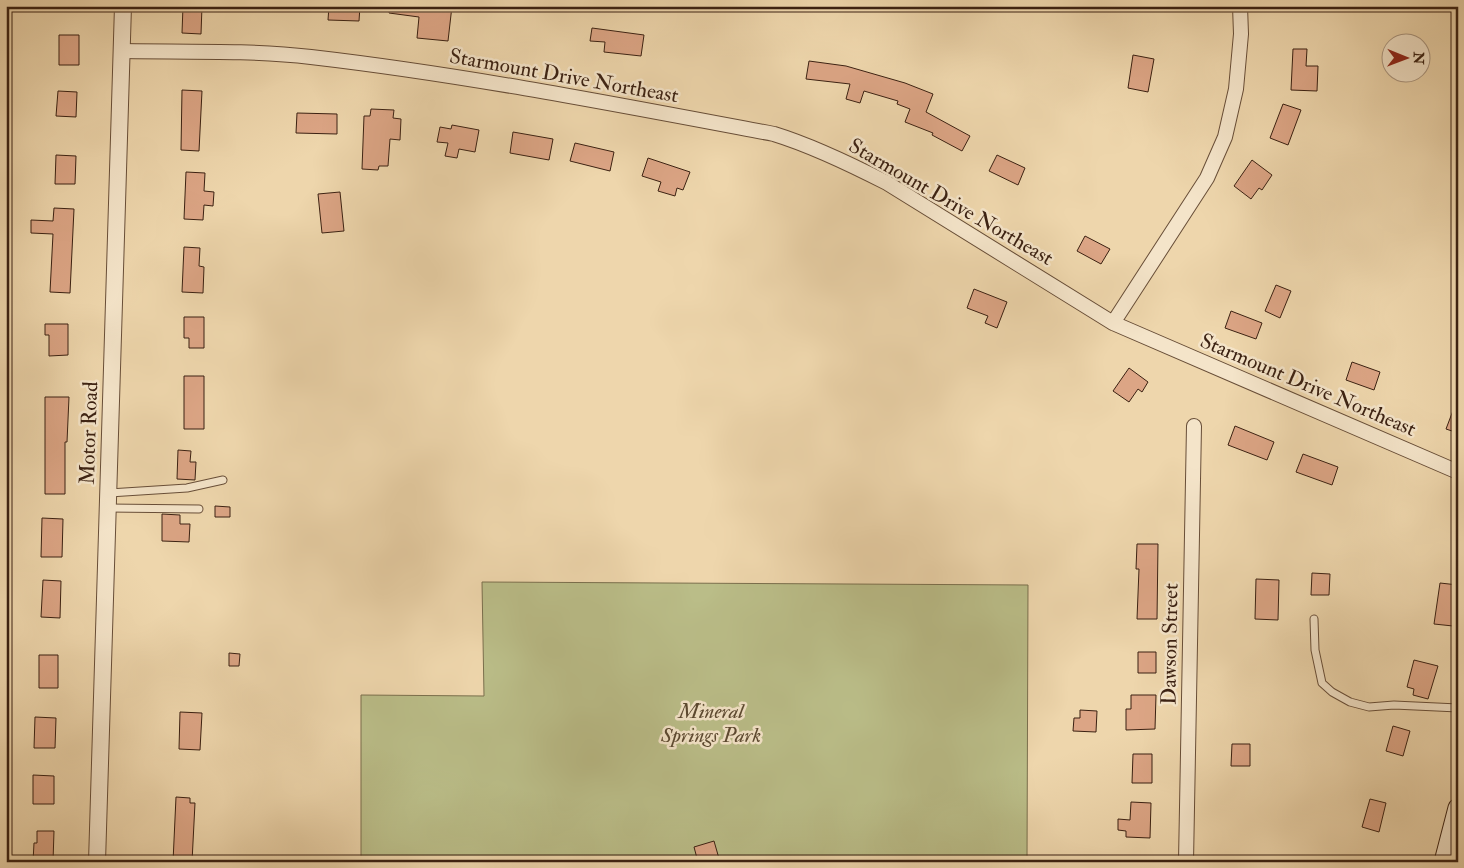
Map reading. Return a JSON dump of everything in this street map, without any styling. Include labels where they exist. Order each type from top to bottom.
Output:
[{"type":"main road","points":[[1444,862],[1458,808]]},
{"type":"street","name":"Motor Road","points":[[97,862],[123,6]]},
{"type":"street","points":[[1113,323],[1206,178],[1225,138],[1236,90],[1241,34],[1240,6]]},
{"type":"street","name":"Starmount Drive Northeast","points":[[122,51],[267,54],[310,57],[420,72],[567,96],[774,134],[798,141],[887,183],[1113,323],[1458,472]]},
{"type":"street","name":"Dawson Street","points":[[1186,862],[1194,426]]},
{"type":"lane","points":[[108,501],[223,480]]},
{"type":"lane","points":[[108,501],[199,509]]},
{"type":"lane","points":[[1314,619],[1315,650],[1322,683],[1332,692],[1350,702],[1369,707],[1394,705],[1458,708]]},
{"type":"green space","name":"Mineral Springs Park","points":[[482,582],[1028,585],[1027,862],[361,862],[361,695],[484,696]]},
{"type":"building","points":[[183,6],[202,6],[201,34],[182,33]]},
{"type":"building","points":[[329,6],[360,6],[359,21],[328,20]]},
{"type":"building","points":[[390,6],[452,6],[448,41],[417,38],[419,17],[389,13]]},
{"type":"building","points":[[592,28],[644,35],[641,56],[604,52],[605,42],[590,41]]},
{"type":"building","points":[[59,35],[79,35],[79,65],[59,65]]},
{"type":"building","points":[[1293,49],[1307,49],[1306,66],[1318,66],[1317,91],[1291,90]]},
{"type":"building","points":[[1133,55],[1154,59],[1148,92],[1128,88]]},
{"type":"building","points":[[809,61],[846,66],[905,83],[933,94],[926,112],[970,136],[962,151],[932,135],[933,133],[905,122],[910,109],[897,104],[898,101],[864,91],[860,103],[846,99],[850,84],[806,79]]},
{"type":"building","points":[[182,90],[202,91],[199,151],[181,150]]},
{"type":"building","points":[[58,91],[77,92],[76,117],[56,116]]},
{"type":"building","points":[[1283,104],[1301,110],[1288,145],[1270,138]]},
{"type":"building","points":[[371,109],[394,110],[393,118],[401,119],[400,140],[390,139],[388,166],[379,166],[378,170],[362,169],[364,116],[370,116]]},
{"type":"building","points":[[297,113],[337,114],[337,134],[296,133]]},
{"type":"building","points":[[452,125],[479,130],[475,152],[459,149],[457,158],[445,156],[448,143],[437,142],[440,127],[451,129]]},
{"type":"building","points":[[513,132],[553,139],[549,160],[510,153]]},
{"type":"building","points":[[575,143],[614,152],[610,171],[570,161]]},
{"type":"building","points":[[56,155],[76,156],[75,184],[55,184]]},
{"type":"building","points":[[997,155],[1025,168],[1018,185],[989,171]]},
{"type":"building","points":[[648,158],[690,172],[683,190],[677,188],[675,196],[658,191],[661,182],[642,176]]},
{"type":"building","points":[[1252,160],[1272,175],[1262,190],[1259,188],[1251,199],[1234,186]]},
{"type":"building","points":[[186,172],[205,173],[204,191],[214,192],[213,206],[204,205],[203,220],[184,219]]},
{"type":"building","points":[[340,192],[344,231],[322,233],[318,194]]},
{"type":"building","points":[[54,208],[74,209],[70,293],[50,292],[53,234],[31,233],[31,220],[53,221]]},
{"type":"building","points":[[1085,236],[1110,249],[1101,264],[1077,251]]},
{"type":"building","points":[[184,247],[200,248],[199,266],[204,267],[203,293],[182,292]]},
{"type":"building","points":[[1276,285],[1291,291],[1280,318],[1265,311]]},
{"type":"building","points":[[974,289],[1007,302],[997,328],[985,323],[988,316],[967,308]]},
{"type":"building","points":[[1231,311],[1262,323],[1256,339],[1225,328]]},
{"type":"building","points":[[184,317],[204,317],[204,348],[189,348],[189,338],[184,338]]},
{"type":"building","points":[[45,324],[68,324],[68,355],[49,356],[49,335],[45,335]]},
{"type":"building","points":[[1352,362],[1380,372],[1374,390],[1346,380]]},
{"type":"building","points":[[1129,368],[1148,382],[1142,392],[1138,389],[1129,402],[1113,391]]},
{"type":"building","points":[[184,376],[204,376],[204,429],[184,429]]},
{"type":"building","points":[[45,397],[69,397],[67,442],[65,442],[65,494],[45,494]]},
{"type":"building","points":[[1458,400],[1458,433],[1446,429]]},
{"type":"building","points":[[1235,426],[1274,442],[1267,460],[1228,445]]},
{"type":"building","points":[[178,450],[191,451],[190,462],[196,462],[195,480],[177,479]]},
{"type":"building","points":[[1303,454],[1338,467],[1332,485],[1296,472]]},
{"type":"building","points":[[215,506],[230,507],[230,517],[215,517]]},
{"type":"building","points":[[162,514],[180,515],[180,524],[190,524],[189,542],[162,541]]},
{"type":"building","points":[[42,518],[63,519],[62,557],[41,557]]},
{"type":"building","points":[[1137,544],[1158,544],[1157,619],[1137,619],[1139,569],[1136,569]]},
{"type":"building","points":[[1312,573],[1330,574],[1329,595],[1311,595]]},
{"type":"building","points":[[1256,579],[1279,580],[1278,620],[1255,619]]},
{"type":"building","points":[[43,580],[61,581],[60,618],[41,617]]},
{"type":"building","points":[[1440,583],[1458,585],[1453,626],[1434,624]]},
{"type":"building","points":[[1138,652],[1156,652],[1156,673],[1138,673]]},
{"type":"building","points":[[229,653],[240,654],[239,666],[229,666]]},
{"type":"building","points":[[39,655],[58,655],[58,688],[39,688]]},
{"type":"building","points":[[1414,660],[1438,666],[1428,699],[1413,695],[1414,689],[1407,687]]},
{"type":"building","points":[[1131,695],[1156,695],[1155,729],[1126,730],[1126,709],[1131,709]]},
{"type":"building","points":[[1080,710],[1097,711],[1096,732],[1073,731],[1074,718],[1080,718]]},
{"type":"building","points":[[180,712],[202,713],[200,750],[179,749]]},
{"type":"building","points":[[35,717],[56,718],[55,748],[34,748]]},
{"type":"building","points":[[1393,726],[1410,731],[1403,756],[1386,751]]},
{"type":"building","points":[[1232,744],[1250,744],[1250,766],[1231,766]]},
{"type":"building","points":[[1133,754],[1152,754],[1152,783],[1132,783]]},
{"type":"building","points":[[33,775],[54,776],[54,804],[33,804]]},
{"type":"building","points":[[176,797],[190,798],[190,803],[195,803],[192,862],[173,862]]},
{"type":"building","points":[[1370,799],[1386,803],[1379,832],[1362,827]]},
{"type":"building","points":[[1131,802],[1151,803],[1150,838],[1126,837],[1126,831],[1118,830],[1118,819],[1130,820]]},
{"type":"building","points":[[37,831],[54,831],[53,862],[33,862],[34,843],[37,843]]},
{"type":"building","points":[[714,841],[720,862],[698,862],[694,847]]}]
